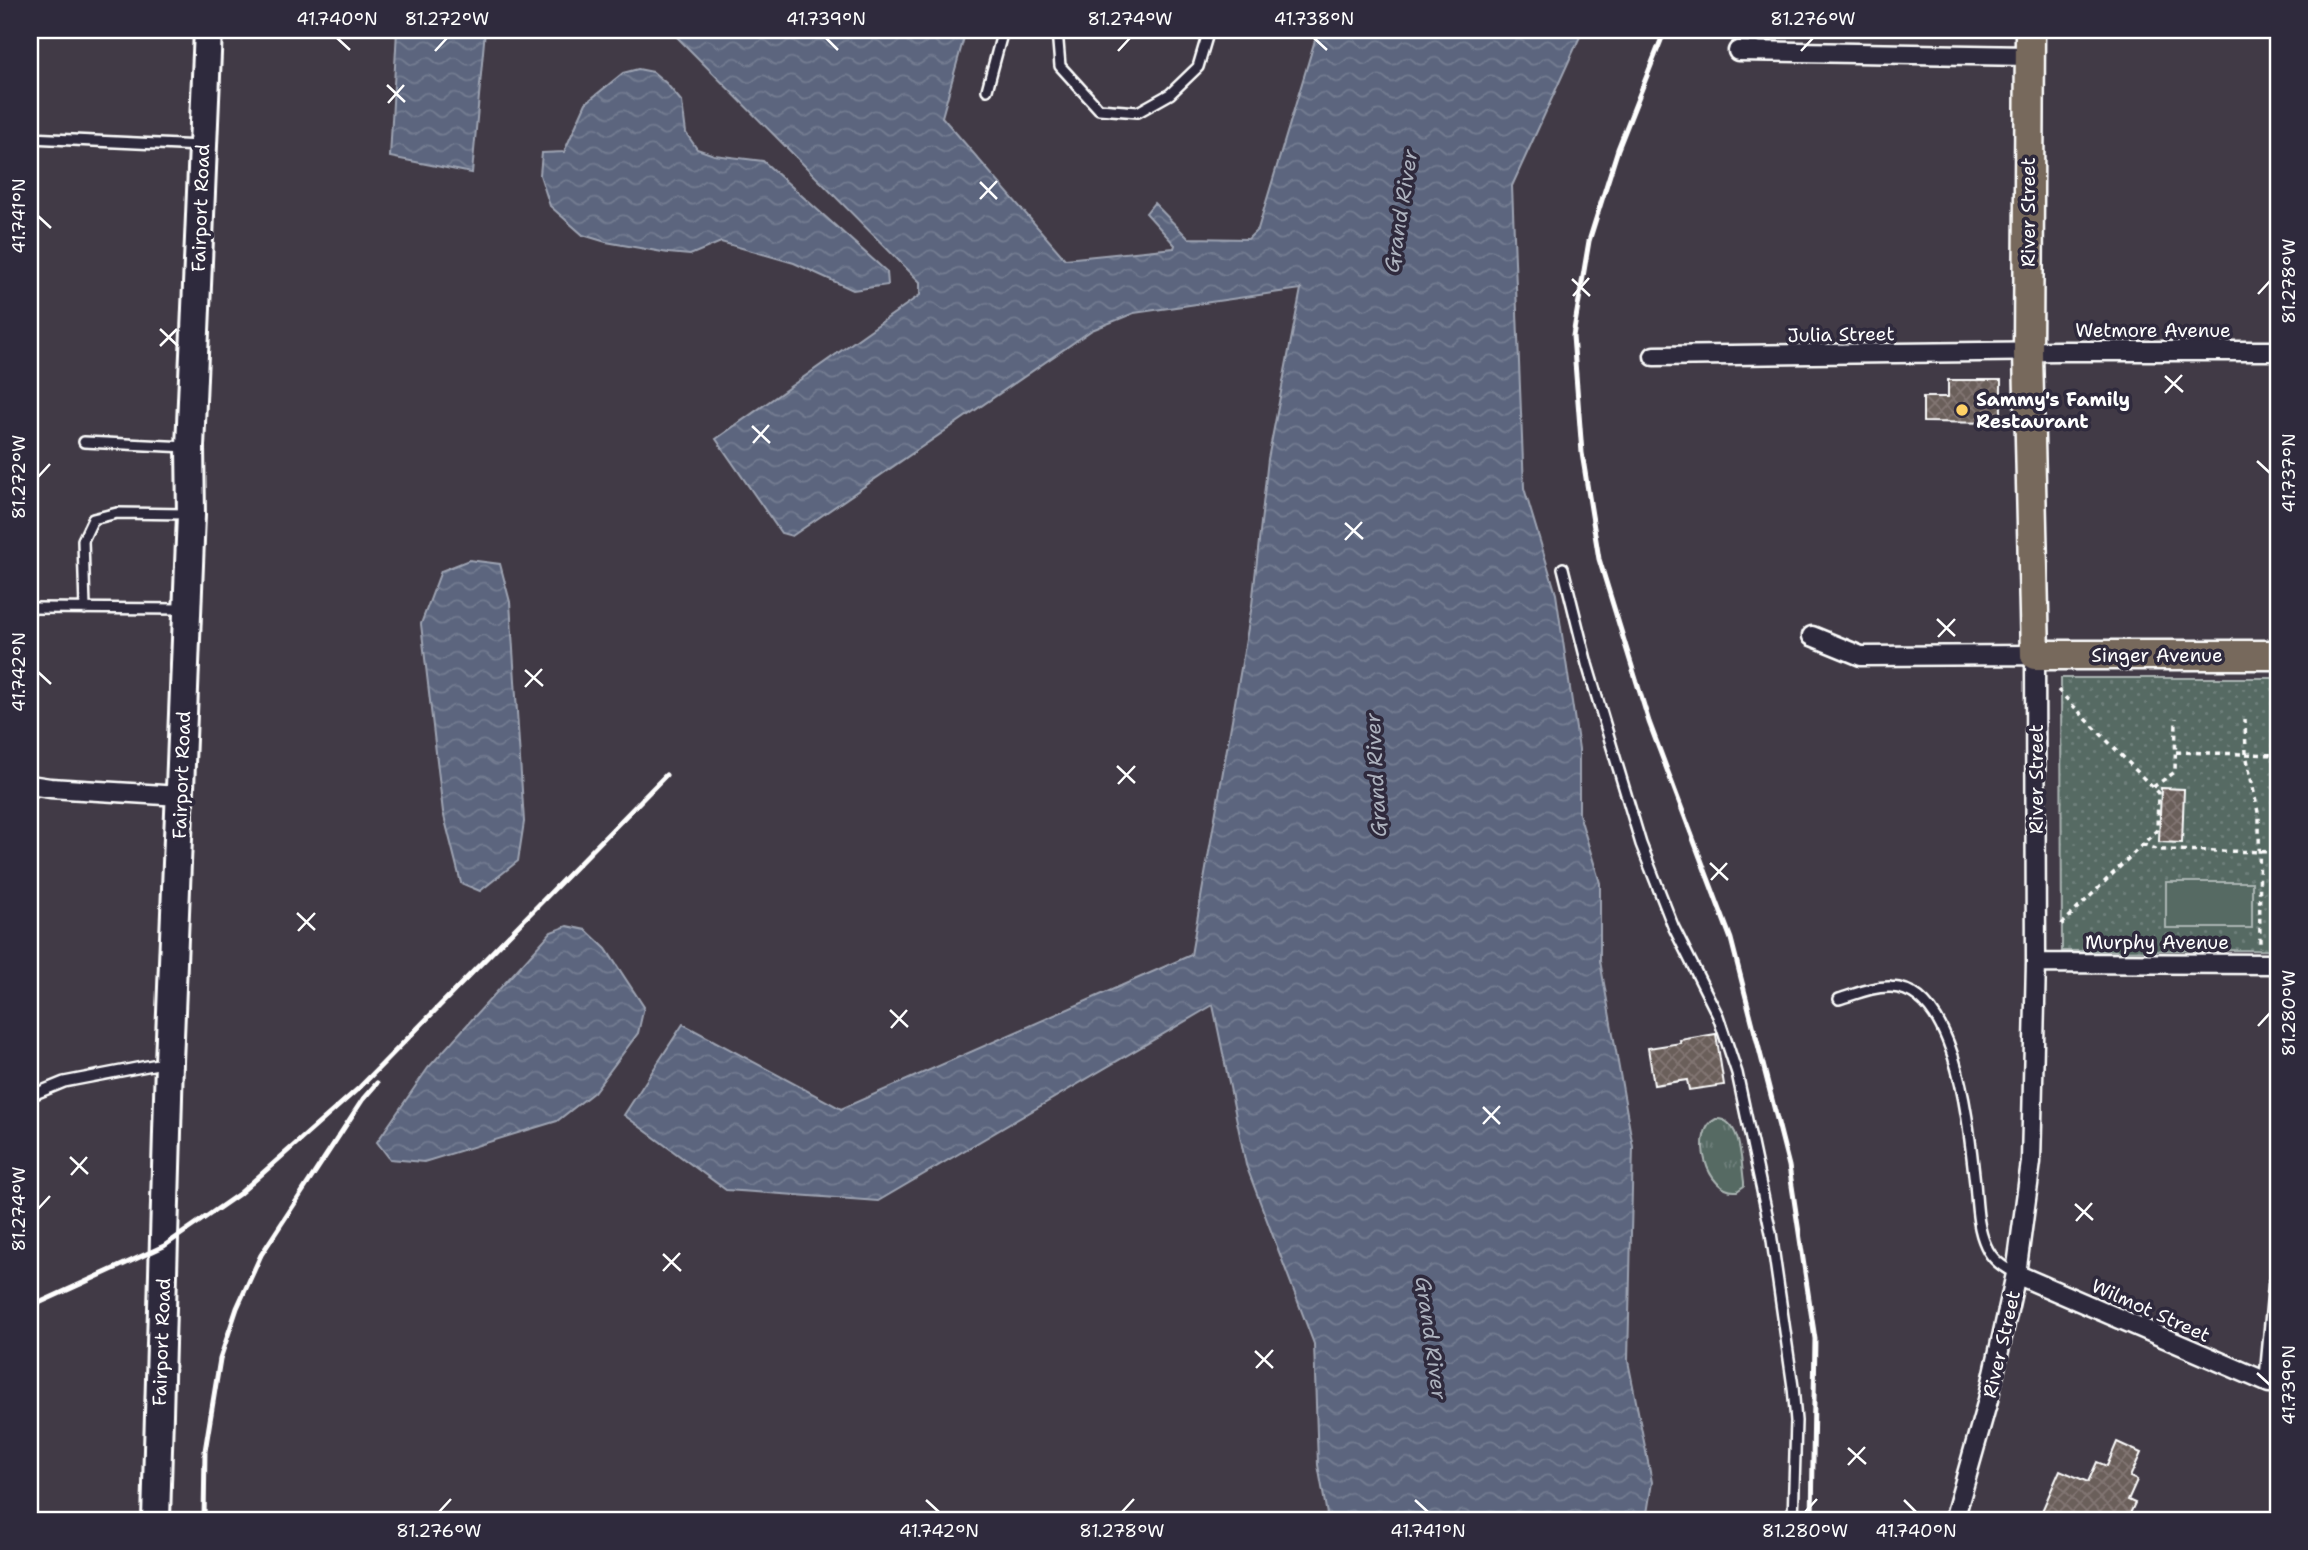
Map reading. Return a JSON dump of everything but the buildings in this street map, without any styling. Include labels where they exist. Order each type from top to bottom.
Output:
[{"type":"main road","name":"River Street","points":[[2029,43],[2028,353],[2035,655]]},
{"type":"main road","name":"Singer Avenue","points":[[2035,655],[2278,655]]},
{"type":"street","name":"Fairport Road","points":[[156,1520],[169,1062],[191,514],[190,447],[208,30]]},
{"type":"street","points":[[1738,51],[2029,43]]},
{"type":"street","name":"Wetmore Avenue","points":[[2028,353],[2278,351]]},
{"type":"street","name":"Julia Street","points":[[1654,356],[2028,353]]},
{"type":"street","points":[[1812,636],[1861,656],[2035,655]]},
{"type":"street","name":"River Street","points":[[1954,1520],[1989,1400],[2016,1274],[2031,1162],[2036,963],[2035,655]]},
{"type":"street","points":[[30,785],[180,796]]},
{"type":"street","name":"Murphy Avenue","points":[[2036,963],[2269,964]]},
{"type":"street","name":"Wilmot Street","points":[[2016,1274],[2269,1383],[2278,1285]]},
{"type":"lane","points":[[987,90],[1003,30]]},
{"type":"lane","points":[[1057,30],[1060,66],[1099,109],[1138,112],[1170,94],[1198,67],[1209,30]]},
{"type":"lane","points":[[30,138],[203,146]]},
{"type":"lane","points":[[84,442],[190,447]]},
{"type":"lane","points":[[85,609],[83,540],[93,519],[117,513],[191,514]]},
{"type":"lane","points":[[1563,568],[1587,664],[1641,844],[1673,926],[1718,1016],[1737,1073],[1771,1233],[1793,1387],[1796,1421],[1793,1520]]},
{"type":"lane","points":[[30,608],[187,609]]},
{"type":"lane","points":[[1839,999],[1875,988],[1892,986],[1924,1000],[1941,1023],[1951,1050],[1969,1133],[1980,1230],[1986,1247],[1995,1260],[2016,1274]]},
{"type":"lane","points":[[30,1096],[64,1082],[169,1062]]},
{"type":"path","points":[[2058,690],[2158,793],[2157,830],[2060,927]]},
{"type":"path","points":[[2153,787],[2175,772],[2176,718]]},
{"type":"path","points":[[2245,719],[2246,754],[2259,817],[2259,851],[2269,964]]},
{"type":"path","points":[[2176,752],[2278,755]]},
{"type":"path","points":[[2142,844],[2159,850],[2278,852]]},
{"type":"green space","points":[[2061,678],[2278,678],[2278,950],[2062,951]]},
{"type":"green space","points":[[2166,882],[2252,882],[2252,928],[2166,928]]},
{"type":"green space","points":[[1716,1119],[1731,1126],[1739,1143],[1744,1186],[1737,1191],[1726,1189],[1717,1183],[1705,1161],[1704,1136],[1708,1126]]},
{"type":"water","points":[[397,30],[485,30],[472,173],[390,157]]},
{"type":"water","name":"Grand River","points":[[670,30],[966,30],[942,117],[1065,259],[1174,248],[1175,245],[1146,213],[1154,203],[1188,238],[1248,239],[1258,229],[1318,30],[1583,30],[1512,186],[1524,488],[1556,594],[1579,749],[1579,814],[1600,883],[1600,961],[1633,1147],[1628,1361],[1652,1482],[1646,1520],[1328,1520],[1318,1465],[1314,1344],[1246,1165],[1213,1005],[878,1201],[726,1190],[624,1115],[683,1024],[841,1109],[1191,955],[1252,605],[1268,459],[1301,289],[1134,313],[1092,330],[792,536],[781,533],[716,439],[920,295],[920,282]]},
{"type":"water","points":[[638,69],[653,72],[682,102],[686,133],[697,149],[714,155],[763,161],[887,272],[888,285],[853,290],[794,263],[721,242],[690,255],[606,242],[583,235],[550,206],[540,175],[542,153],[564,152],[586,103],[623,73]]},
{"type":"water","points":[[469,560],[500,564],[510,602],[524,822],[518,861],[480,891],[461,883],[443,812],[421,624],[441,571]]},
{"type":"water","points":[[567,926],[586,930],[606,949],[644,1007],[638,1033],[594,1092],[557,1121],[424,1162],[390,1159],[377,1142],[428,1068],[551,932]]},
{"type":"railway","points":[[1665,30],[1618,149],[1589,241],[1573,336],[1582,453],[1599,559],[1649,722],[1731,939],[1789,1166],[1815,1339],[1812,1520]]},
{"type":"railway","points":[[30,1307],[164,1246],[239,1194],[360,1087],[666,775]]},
{"type":"railway","points":[[204,1520],[205,1451],[220,1359],[237,1308],[261,1255],[363,1099],[377,1083]]},
{"type":"place","name":"Sammy's Family Restaurant","points":[[1962,410]]}]
